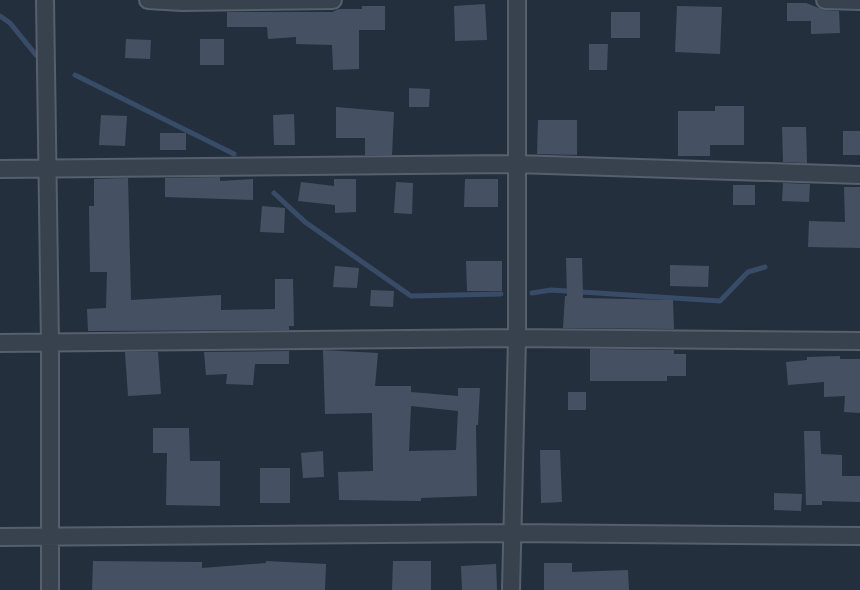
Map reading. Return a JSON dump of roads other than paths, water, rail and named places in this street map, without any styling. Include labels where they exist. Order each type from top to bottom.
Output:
[{"type":"street","points":[[45,0],[50,344],[50,590]]},
{"type":"street","points":[[148,0],[333,0]]},
{"type":"street","points":[[511,590],[514,533],[516,338],[517,0]]},
{"type":"street","points":[[825,0],[860,1]]},
{"type":"street","points":[[0,169],[516,164],[860,175]]},
{"type":"street","points":[[0,343],[516,338],[860,341]]},
{"type":"street","points":[[0,537],[514,533],[860,536]]},
{"type":"waterway","points":[[0,16],[10,23],[36,55]]},
{"type":"waterway","points":[[75,75],[234,154]]},
{"type":"waterway","points":[[274,193],[305,222],[411,296],[501,294]]},
{"type":"waterway","points":[[532,293],[551,290],[720,301],[748,272],[765,267]]}]
